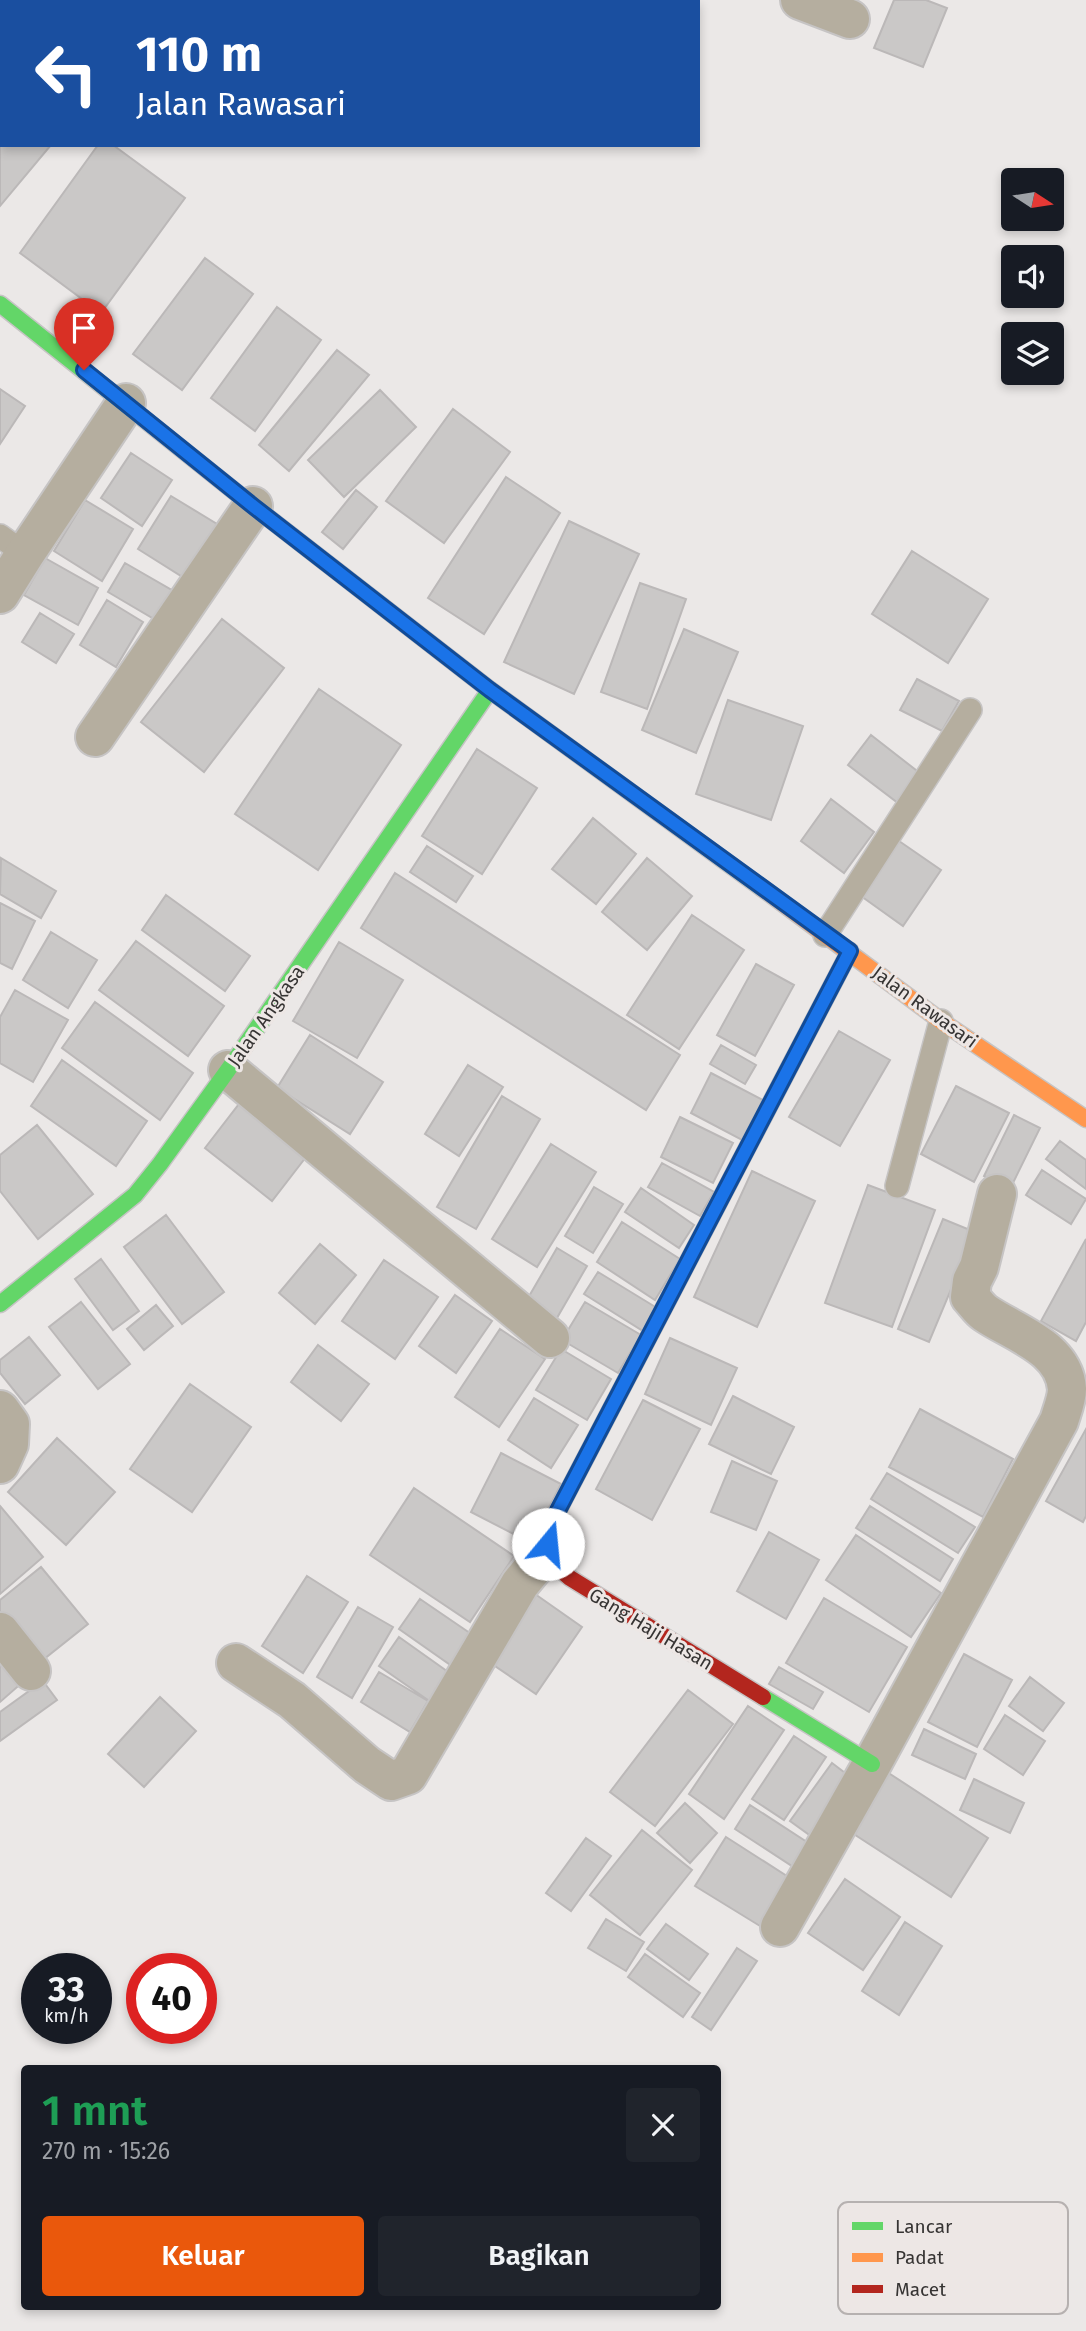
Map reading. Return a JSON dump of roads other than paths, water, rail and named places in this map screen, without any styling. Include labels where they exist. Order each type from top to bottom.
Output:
[{"type":"street","points":[[800,0],[850,19]]},
{"type":"street","name":"Jalan Rawasari","points":[[0,304],[253,506],[490,690],[850,951],[942,1021],[1086,1119]]},
{"type":"street","points":[[0,594],[12,545],[126,403]]},
{"type":"street","points":[[95,737],[253,506]]},
{"type":"street","name":"Jalan Angkasa","points":[[0,1304],[135,1195],[160,1164],[490,690]]},
{"type":"street","points":[[236,1663],[292,1700],[368,1765],[391,1781],[408,1775],[520,1584],[548,1550],[551,1524],[850,951]]},
{"type":"street","points":[[228,1070],[550,1338]]},
{"type":"street","points":[[780,1927],[872,1764],[1059,1420],[1065,1403],[1066,1380],[1059,1365],[1033,1340],[983,1312],[970,1297],[972,1281],[979,1267],[997,1194]]},
{"type":"street","points":[[0,1410],[10,1424],[9,1444],[0,1464]]},
{"type":"street","name":"Gang Haji Hasan","points":[[548,1550],[551,1559],[561,1571],[579,1585],[872,1764]]},
{"type":"street","points":[[0,1632],[32,1671]]},
{"type":"lane","points":[[825,934],[970,710]]},
{"type":"lane","points":[[897,1186],[942,1021]]}]
